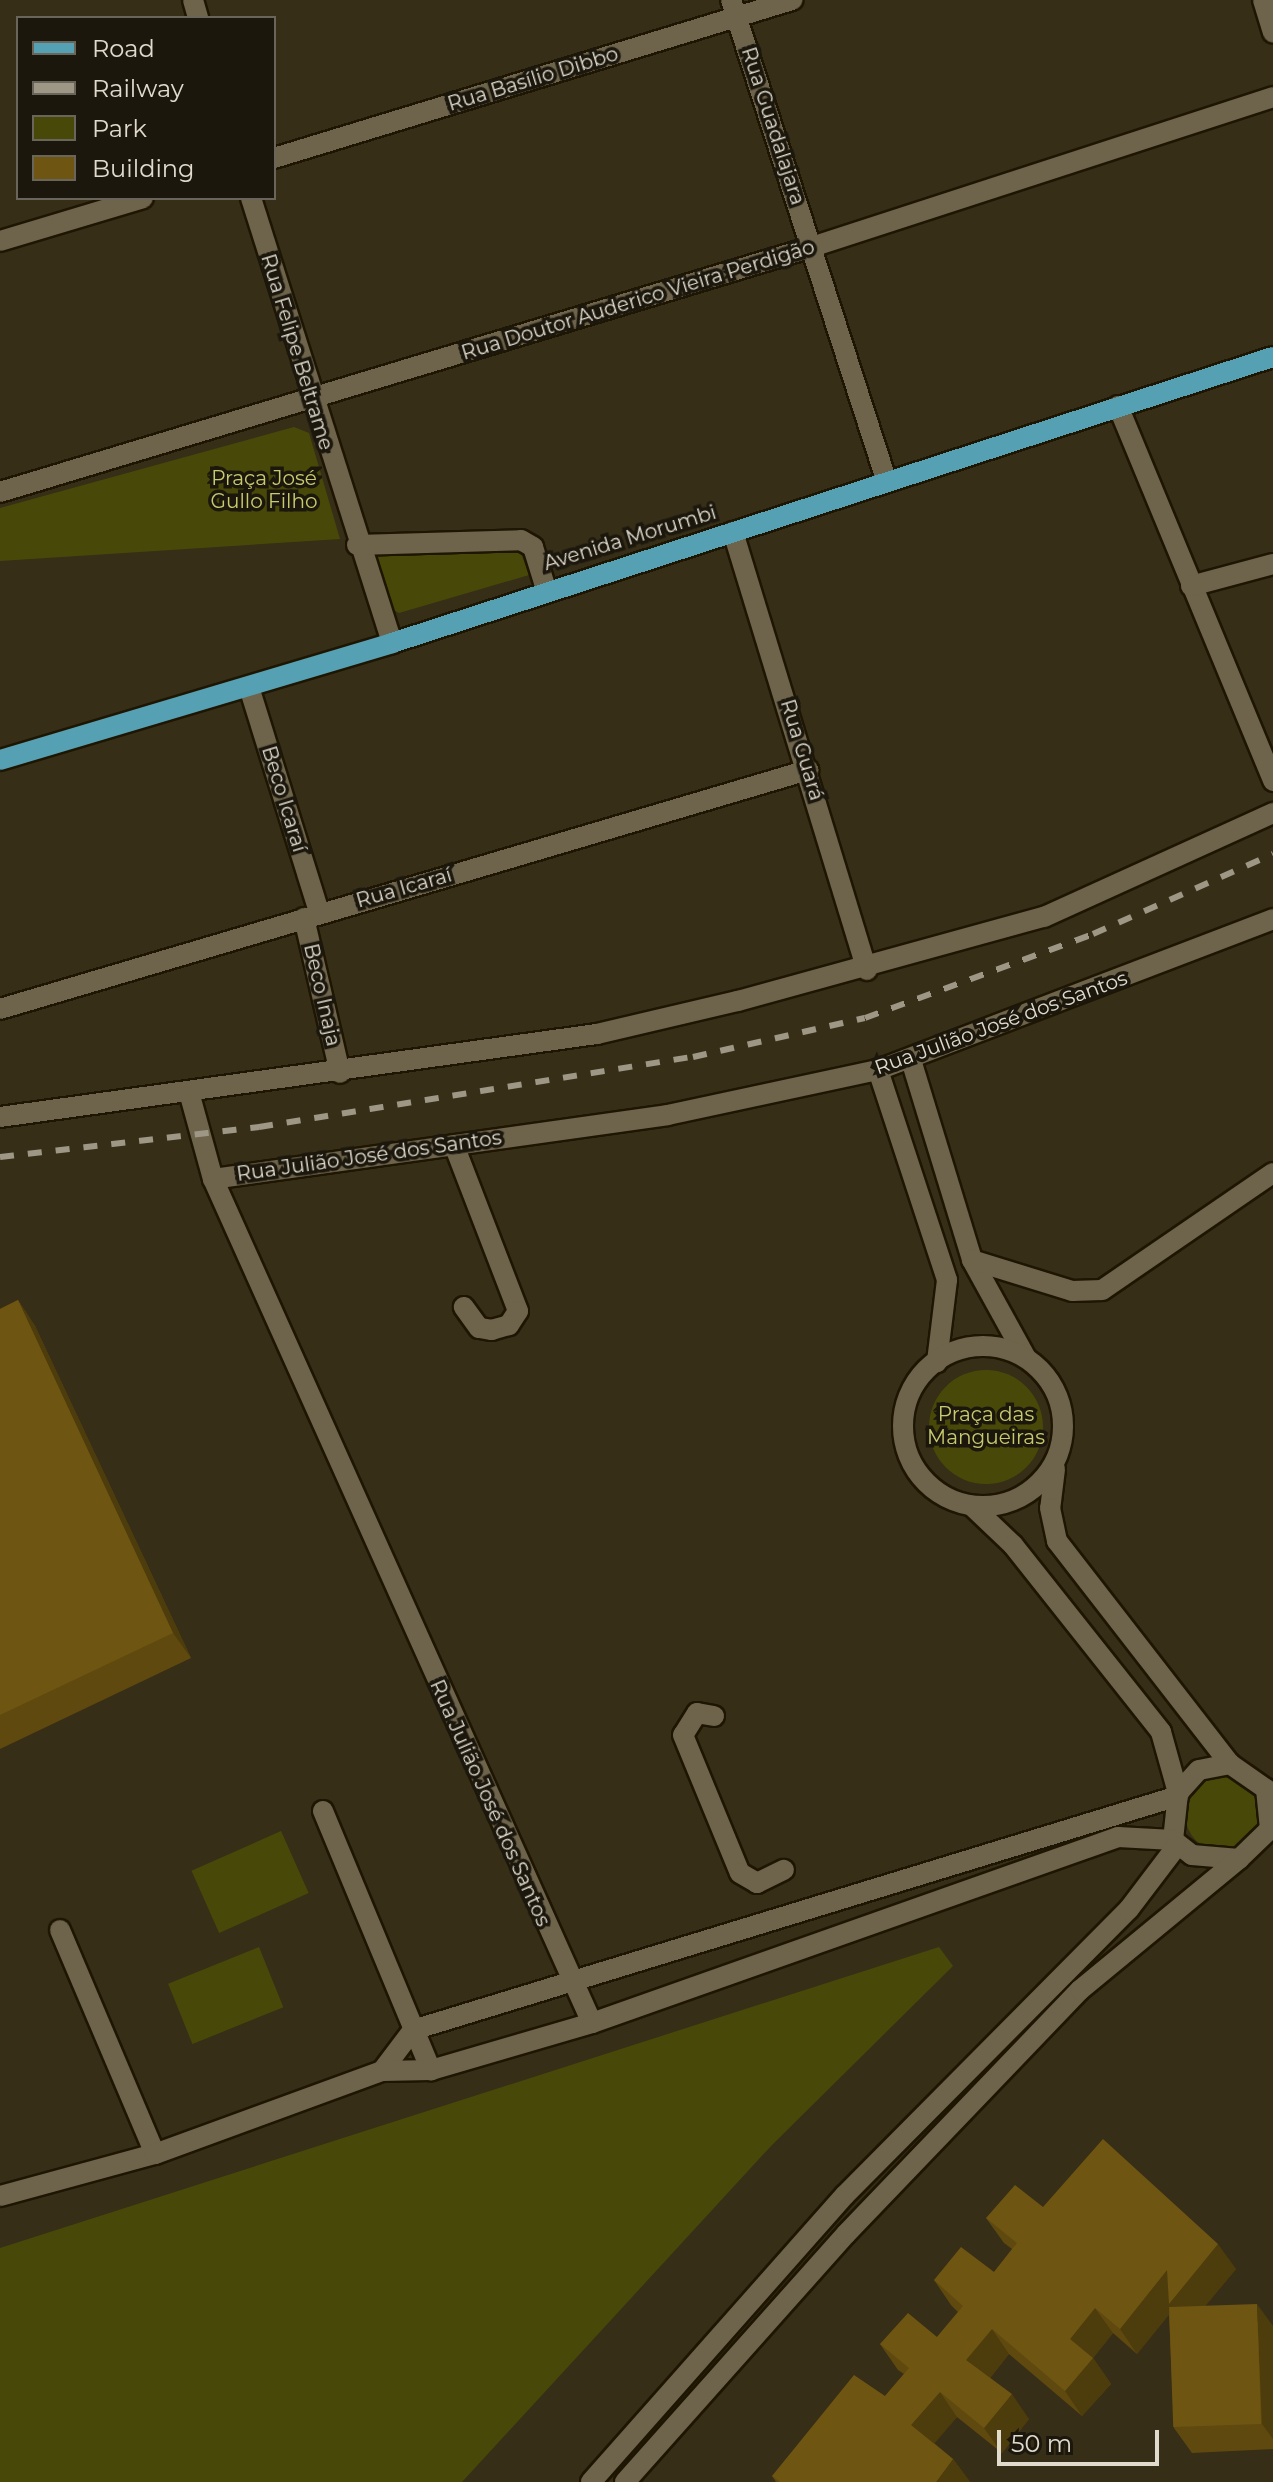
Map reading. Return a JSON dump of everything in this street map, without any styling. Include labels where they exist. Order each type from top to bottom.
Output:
[{"type":"main road","name":"Avenida Morumbi","points":[[0,760],[392,643],[546,589],[733,532],[1273,357]]},
{"type":"street","name":"Rua Basílio Dibbo","points":[[276,157],[734,9],[792,0]]},
{"type":"street","points":[[1263,0],[1273,32]]},
{"type":"street","name":"Rua Guadalajara","points":[[734,9],[887,482]]},
{"type":"street","name":"Rua Doutor Auderico Vieira Perdigão","points":[[0,492],[311,402],[812,247],[1273,97]]},
{"type":"street","points":[[0,241],[136,200]]},
{"type":"street","name":"Rua Felipe Beltrame","points":[[252,200],[311,402],[392,643]]},
{"type":"street","points":[[1118,406],[1273,781]]},
{"type":"street","name":"Rua Guará","points":[[733,532],[867,970]]},
{"type":"street","points":[[357,545],[521,540],[533,547],[546,589]]},
{"type":"street","points":[[1191,586],[1273,564]]},
{"type":"street","name":"Beco Icaraí","points":[[249,687],[312,915]]},
{"type":"street","name":"Rua Icaraí","points":[[0,1009],[808,770]]},
{"type":"street","points":[[0,1117],[340,1073],[597,1034],[867,970],[1044,917],[1273,813]]},
{"type":"street","name":"Beco Inaja","points":[[312,915],[340,1073]]},
{"type":"street","name":"Rua Julião José dos Santos","points":[[592,2023],[569,1978],[213,1179],[668,1115],[878,1070],[911,1060],[1273,919]]},
{"type":"street","points":[[625,2482],[846,2234],[1080,1990],[1239,1859],[1271,1828],[1266,1789],[1238,1766],[1057,1541],[1050,1499],[1058,1456],[1062,1403],[1050,1379],[1027,1359],[972,1260],[911,1060]]},
{"type":"street","points":[[878,1070],[947,1280],[937,1362]]},
{"type":"street","points":[[189,1092],[213,1179]]},
{"type":"street","points":[[454,1145],[518,1311],[509,1325],[492,1330],[479,1328],[464,1307]]},
{"type":"street","points":[[972,1260],[1072,1291],[1102,1290],[1273,1173]]},
{"type":"street","points":[[591,2482],[845,2195],[1113,1926],[1175,1843],[1178,1795],[1161,1732],[1013,1545],[972,1506],[925,1482],[903,1433],[915,1382],[937,1362],[982,1344],[1027,1359]]},
{"type":"street","points":[[972,1506],[1023,1496],[1058,1456]]},
{"type":"street","points":[[714,1716],[697,1713],[683,1735],[740,1873],[757,1883],[784,1870]]},
{"type":"street","points":[[382,2071],[413,2030],[569,1978],[1178,1795],[1199,1770],[1238,1766],[1273,1769]]},
{"type":"street","points":[[323,1811],[431,2070]]},
{"type":"street","points":[[0,2196],[155,2154],[382,2071],[431,2070],[592,2023],[1118,1837],[1175,1843],[1207,1859],[1239,1859]]},
{"type":"street","points":[[60,1930],[155,2154]]},
{"type":"green space","name":"Praça José Gullo Filho","points":[[294,427],[309,433],[340,539],[0,561],[0,508]]},
{"type":"green space","points":[[371,550],[521,553],[529,575],[399,613],[386,606]]},
{"type":"green space","name":"Praça das Mangueiras","points":[[986,1370],[1008,1375],[1026,1387],[1038,1405],[1043,1427],[1038,1449],[1026,1467],[1008,1479],[986,1484],[964,1479],[946,1467],[934,1449],[929,1427],[934,1405],[946,1387],[964,1375]]},
{"type":"green space","points":[[1222,1777],[1243,1783],[1253,1793],[1259,1814],[1253,1835],[1243,1845],[1222,1851],[1201,1845],[1191,1835],[1185,1814],[1191,1793],[1201,1783]]},
{"type":"green space","points":[[281,1831],[309,1893],[219,1933],[191,1871]]},
{"type":"green space","points":[[259,1947],[283,2007],[192,2044],[168,1984]]},
{"type":"green space","points":[[939,1947],[953,1966],[771,2146],[462,2482],[0,2482],[0,2248]]},
{"type":"building","points":[[18,1300],[173,1633],[0,1715],[0,1309]]},
{"type":"building","points":[[1103,2139],[1218,2244],[1169,2304],[1167,2270],[1120,2329],[1095,2308],[1070,2339],[1093,2358],[1065,2391],[992,2329],[966,2360],[1012,2394],[984,2428],[940,2392],[911,2425],[953,2459],[936,2482],[780,2482],[772,2476],[854,2375],[885,2396],[909,2368],[880,2344],[908,2313],[937,2337],[963,2306],[934,2280],[961,2247],[994,2272],[1017,2243],[986,2218],[1015,2185],[1043,2207]]},
{"type":"building","points":[[1257,2304],[1261,2424],[1173,2427],[1169,2307]]},
{"type":"railway","points":[[0,1157],[259,1127],[693,1057],[865,1018],[1093,934],[1273,854]]}]
